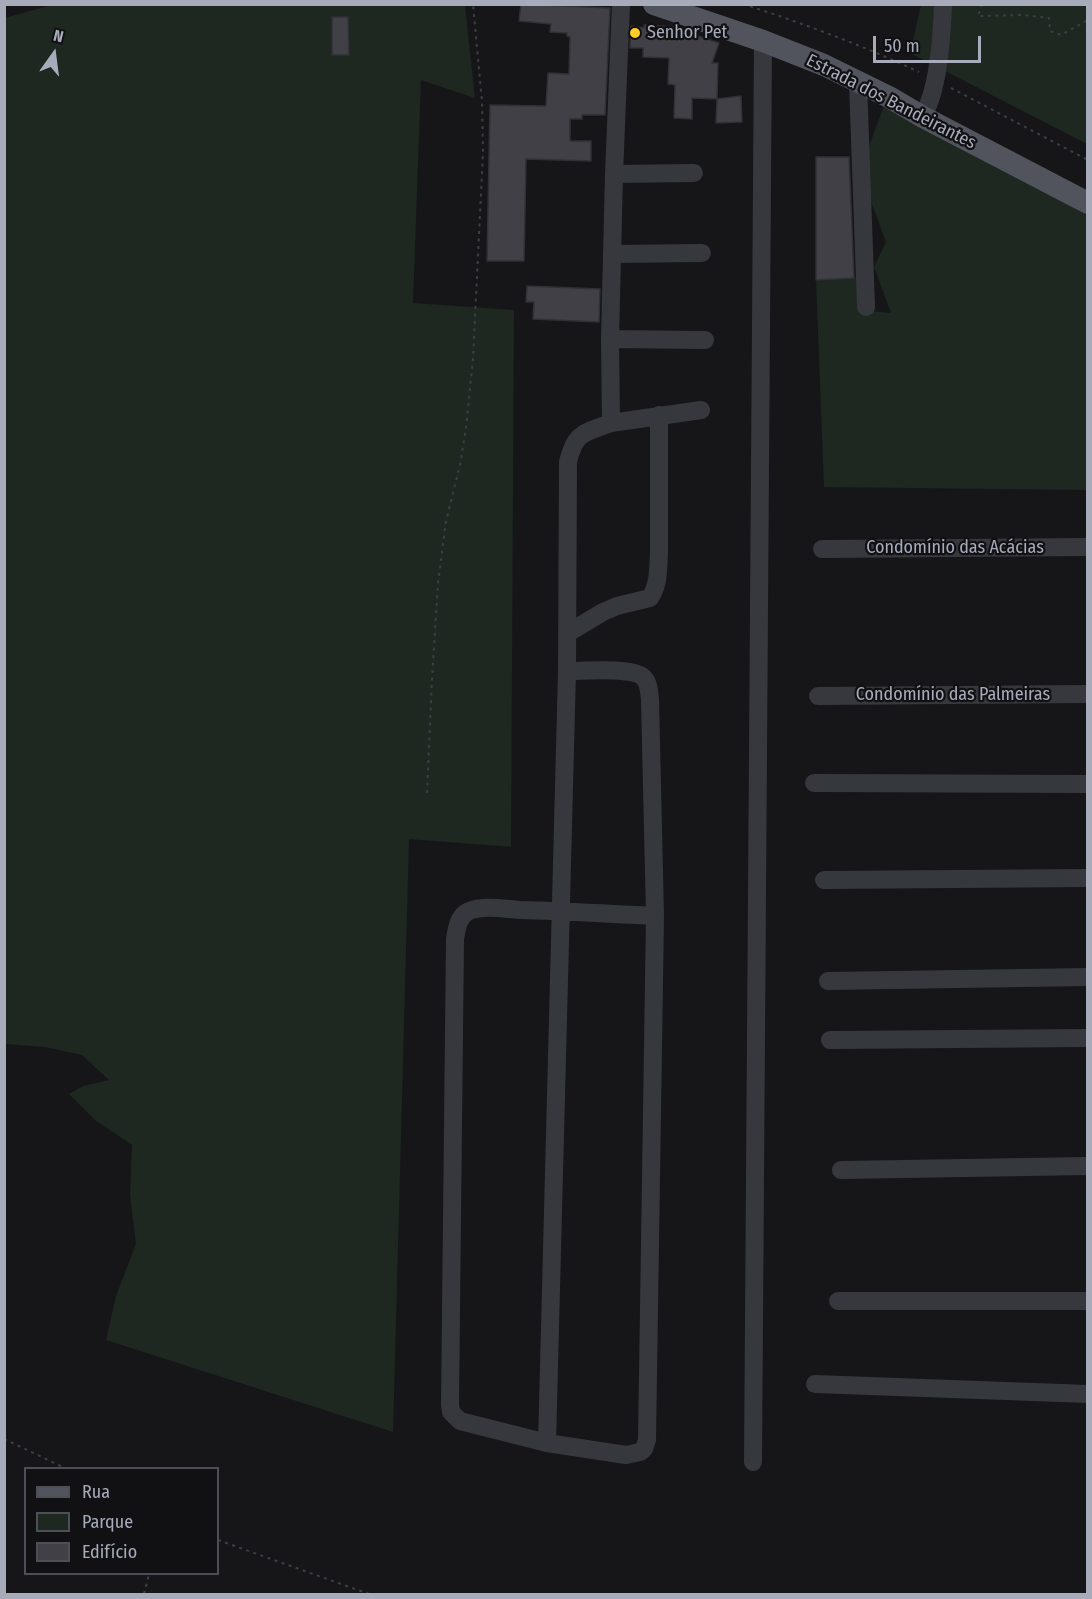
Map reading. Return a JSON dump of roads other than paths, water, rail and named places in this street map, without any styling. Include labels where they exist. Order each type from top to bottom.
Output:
[{"type":"main road","name":"Estrada dos Bandeirantes","points":[[667,7],[824,65],[1088,203]]},
{"type":"street","points":[[611,423],[612,254],[621,4]]},
{"type":"street","points":[[923,117],[935,79],[942,31],[943,4]]},
{"type":"street","points":[[753,1462],[763,41]]},
{"type":"street","points":[[858,82],[866,307]]},
{"type":"street","points":[[614,174],[694,173]]},
{"type":"street","points":[[612,254],[702,253]]},
{"type":"street","points":[[610,339],[705,340]]},
{"type":"street","points":[[547,1443],[568,633],[568,462],[572,447],[578,438],[591,430],[611,423],[701,410]]},
{"type":"street","points":[[568,633],[617,606],[650,598],[654,590],[658,574],[660,529],[659,415]]},
{"type":"street","name":"Condomínio das Acácias","points":[[822,549],[1088,547]]},
{"type":"street","points":[[567,671],[621,671],[643,676],[650,699],[655,916],[646,1445],[640,1452],[626,1455],[547,1443],[460,1421],[451,1412],[450,1405],[455,939],[460,919],[466,912],[475,909],[655,916]]},
{"type":"street","name":"Condomínio das Palmeiras","points":[[818,696],[1088,694]]},
{"type":"street","points":[[814,783],[1088,784]]},
{"type":"street","points":[[824,880],[1088,878]]},
{"type":"street","points":[[828,981],[1088,976]]},
{"type":"street","points":[[830,1040],[1088,1038]]},
{"type":"street","points":[[841,1170],[1088,1166]]},
{"type":"street","points":[[838,1301],[1088,1301]]},
{"type":"street","points":[[815,1384],[1088,1394]]},
{"type":"place","name":"Senhor Pet","points":[[635,33]]}]
